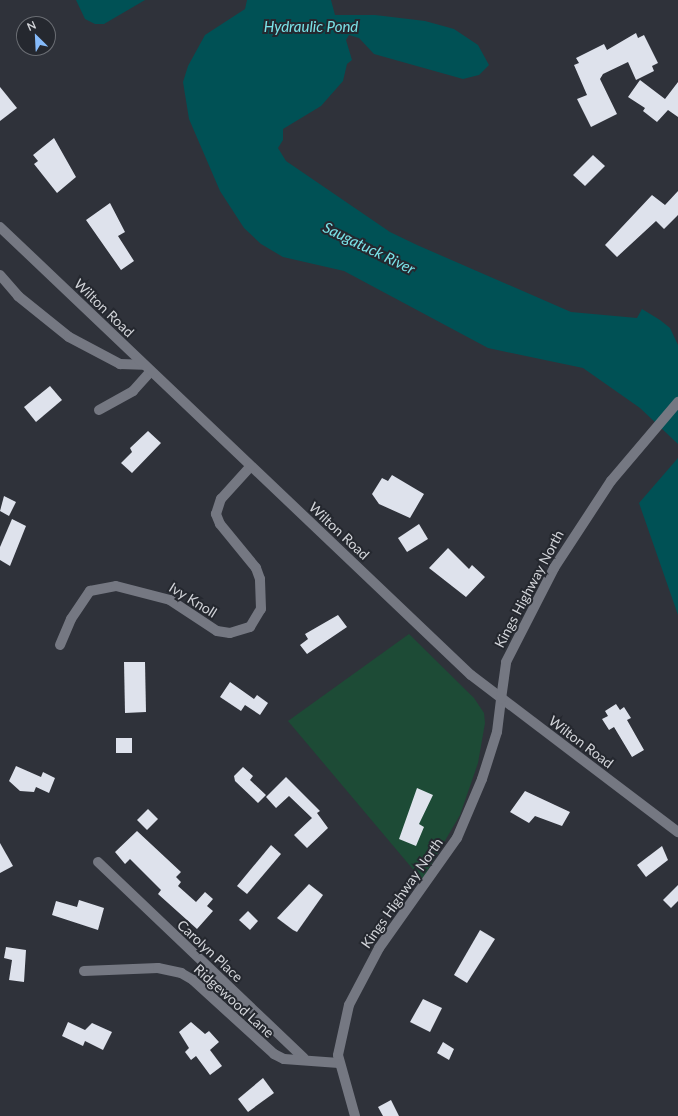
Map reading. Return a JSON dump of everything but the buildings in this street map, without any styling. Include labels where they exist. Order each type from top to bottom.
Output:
[{"type":"street","name":"Wilton Road","points":[[0,227],[250,467],[501,699],[678,832]]},
{"type":"street","points":[[0,275],[18,296],[69,337],[120,364],[147,369],[133,391],[99,410]]},
{"type":"street","name":"Kings Highway North","points":[[354,1116],[339,1063],[342,1026],[363,974],[388,935],[440,865],[470,811],[496,732],[506,662],[543,586],[594,504],[652,430],[678,402]]},
{"type":"street","name":"Ivy Knoll","points":[[60,645],[71,619],[90,591],[116,586],[170,600],[217,631],[230,633],[250,627],[261,609],[260,579],[253,564],[220,524],[216,514],[221,499],[250,467]]},
{"type":"street","name":"Carolyn Place","points":[[98,862],[304,1058]]},
{"type":"street","name":"Ridgewood Lane","points":[[84,971],[158,968],[181,973],[194,980],[266,1048],[284,1059],[304,1058],[339,1063]]},
{"type":"green space","points":[[409,634],[474,698],[484,713],[485,723],[478,763],[460,815],[422,880],[288,721]]},
{"type":"water","points":[[76,0],[145,0],[104,24],[95,24],[85,19]]},
{"type":"water","points":[[247,0],[331,0],[335,15],[375,15],[425,21],[454,29],[478,45],[489,65],[479,75],[463,79],[374,54],[359,38],[349,35],[346,40],[352,60],[347,64],[343,81],[321,106],[283,129],[283,140],[278,148],[286,161],[390,232],[417,245],[571,312],[637,318],[642,309],[660,320],[670,328],[678,345],[678,444],[640,408],[583,368],[488,348],[344,271],[283,257],[261,244],[244,228],[220,191],[189,119],[183,82],[188,66],[205,35],[245,9]]},
{"type":"water","points":[[678,458],[678,615],[639,503]]},
{"type":"water label","name":"Hydraulic Pond","points":[[311,27]]},
{"type":"water label","name":"Saugatuck River","points":[[369,248]]}]
